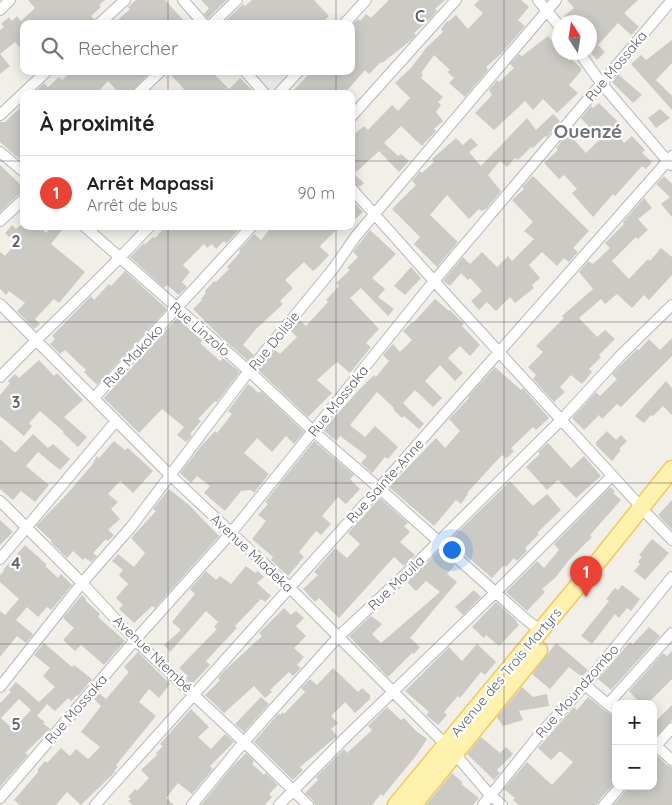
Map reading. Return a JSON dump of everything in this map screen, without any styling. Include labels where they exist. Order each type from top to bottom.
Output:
[{"type":"main road","name":"Avenue des Trois Martyrs","points":[[396,805],[450,750],[645,511],[672,469]]},
{"type":"main road","name":"Avenue des Trois Martyrs","points":[[413,805],[450,750],[541,631],[645,511],[672,484]]},
{"type":"street","points":[[0,10],[10,0]]},
{"type":"street","points":[[103,20],[125,0]]},
{"type":"street","points":[[182,0],[200,20]]},
{"type":"street","points":[[216,20],[237,0]]},
{"type":"street","points":[[348,20],[366,0]]},
{"type":"street","points":[[355,113],[456,0]]},
{"type":"street","points":[[538,0],[552,17]]},
{"type":"street","name":"Rue Dolisie","points":[[0,687],[82,583],[131,526],[249,371],[332,269],[356,236],[556,0]]},
{"type":"street","name":"Rue Mossaka","points":[[0,798],[135,640],[231,534],[434,281],[672,0]]},
{"type":"street","points":[[585,60],[601,83],[671,161]]},
{"type":"street","points":[[27,90],[43,75]]},
{"type":"street","points":[[141,90],[157,75]]},
{"type":"street","points":[[248,75],[262,90]]},
{"type":"street","points":[[282,90],[295,75]]},
{"type":"street","points":[[0,115],[20,96]]},
{"type":"street","points":[[0,152],[20,169]]},
{"type":"street","name":"Rue Sainte-Anne","points":[[95,805],[671,161]]},
{"type":"street","points":[[355,193],[672,540]]},
{"type":"street","points":[[0,221],[20,203]]},
{"type":"street","name":"Rue Linzolo","points":[[88,230],[249,371],[313,431],[541,631]]},
{"type":"street","points":[[0,377],[146,230]]},
{"type":"street","name":"Rue Makoko","points":[[94,398],[248,230]]},
{"type":"street","name":"Avenue Miadeka","points":[[0,304],[170,475],[290,588],[450,750],[490,795],[502,805]]},
{"type":"street","name":"Rue Mouila","points":[[192,805],[244,742],[338,637],[562,419],[620,355],[672,304]]},
{"type":"street","points":[[0,559],[116,421]]},
{"type":"street","points":[[279,805],[612,476]]},
{"type":"street","name":"Avenue Ntembé","points":[[0,501],[82,583],[135,640],[308,805]]},
{"type":"street","name":"Rue Moundzombo","points":[[483,805],[540,734],[585,685],[672,578]]},
{"type":"street","points":[[618,700],[672,633]]},
{"type":"street","points":[[585,685],[612,707]]},
{"type":"street","points":[[655,745],[672,728]]},
{"type":"street","points":[[657,748],[672,760]]},
{"type":"street","points":[[604,805],[617,790]]},
{"type":"building","points":[[28,0],[105,0],[99,5],[101,7],[91,16],[94,19],[22,20],[35,8]]},
{"type":"building","points":[[136,0],[165,0],[183,20],[118,20],[130,9],[128,7]]},
{"type":"building","points":[[201,0],[227,0],[208,18],[204,14],[209,8]]},
{"type":"building","points":[[252,0],[314,0],[329,16],[325,20],[226,20],[243,4],[245,6]]},
{"type":"building","points":[[389,0],[445,0],[435,9],[437,11],[431,18],[414,33],[416,35],[410,41],[381,62],[369,74],[365,70],[348,90],[294,90],[308,75],[355,75],[355,22],[358,19],[360,21],[366,14],[371,18]]},
{"type":"building","points":[[479,0],[521,0],[529,7],[518,20],[525,26],[501,54],[486,67],[488,70],[465,97],[449,83],[454,78],[447,72],[450,70],[434,55],[421,73],[423,75],[421,78],[443,97],[438,102],[441,105],[436,112],[443,121],[434,129],[436,131],[422,146],[401,126],[384,143],[398,156],[401,154],[409,161],[399,172],[379,151],[355,173],[355,134],[364,126],[368,130],[392,105],[398,111],[410,98],[395,83],[443,32],[441,29],[447,21],[456,15],[468,29],[483,13],[474,5]]},
{"type":"building","points":[[567,0],[638,0],[624,13],[639,27],[631,35],[618,23],[598,45],[605,52],[597,60],[597,15],[565,15],[574,8]]},
{"type":"building","points":[[17,16],[20,20],[20,48],[15,42],[0,54],[0,30],[4,27],[1,24],[9,17],[12,21]]},
{"type":"building","points":[[548,36],[552,41],[552,60],[572,60],[581,68],[581,71],[569,85],[578,93],[557,113],[543,99],[533,110],[525,101],[494,130],[475,113],[492,95],[489,90],[497,80],[499,82],[514,68],[510,64],[519,54],[522,56]]},
{"type":"building","points":[[672,40],[672,63],[656,80],[672,96],[672,110],[631,64],[641,55],[646,60]]},
{"type":"building","points":[[0,54],[10,66],[0,74]]},
{"type":"building","points":[[618,74],[642,95],[633,103],[612,82]]},
{"type":"building","points":[[68,75],[147,75],[133,90],[116,90],[108,81],[100,90],[37,90],[44,83],[48,87],[59,77],[62,80]]},
{"type":"building","points":[[171,75],[215,75],[229,89],[240,78],[252,90],[183,90]]},
{"type":"building","points":[[599,103],[619,123],[613,129],[624,143],[632,136],[645,150],[642,153],[652,162],[646,169],[642,166],[615,196],[613,194],[593,217],[572,193],[577,189],[564,175],[559,179],[544,163],[558,150],[556,148],[568,133],[586,153],[600,139],[581,118],[591,106],[593,108]]},
{"type":"building","points":[[20,108],[20,160],[0,142],[0,122],[5,122]]},
{"type":"building","points":[[660,109],[670,118],[656,128],[648,118]]},
{"type":"building","points":[[553,114],[560,121],[547,137],[545,136],[533,148],[531,147],[518,160],[515,158],[507,167],[500,161],[488,175],[501,191],[487,208],[482,211],[479,209],[469,219],[447,195],[430,215],[458,242],[437,267],[414,244],[420,237],[392,209],[416,185],[412,181],[420,171],[422,173],[434,162],[432,159],[456,138],[463,145],[471,138],[478,145],[469,152],[481,166],[527,118],[536,130]]},
{"type":"building","points":[[0,165],[20,184],[20,194],[0,212]]},
{"type":"building","points":[[355,175],[364,183],[359,187],[355,184]]},
{"type":"building","points":[[533,176],[589,231],[573,248],[578,252],[569,262],[564,258],[557,266],[542,252],[529,265],[540,278],[532,285],[534,288],[515,303],[510,297],[496,311],[487,302],[479,310],[471,301],[482,291],[470,278],[468,280],[461,273],[450,286],[443,281],[463,257],[470,264],[482,252],[497,267],[508,256],[512,261],[534,239],[524,231],[533,222],[512,200],[524,189],[522,187]]},
{"type":"building","points":[[664,176],[672,184],[672,217],[661,204],[670,197],[656,184]]},
{"type":"building","points":[[644,198],[652,208],[638,219],[648,230],[638,239],[636,237],[612,261],[629,279],[648,259],[650,261],[661,248],[672,257],[672,275],[649,300],[644,295],[632,308],[617,294],[605,304],[601,299],[579,318],[597,337],[605,330],[615,339],[599,355],[601,357],[589,369],[592,372],[582,384],[571,375],[560,387],[565,392],[554,402],[533,379],[536,375],[528,367],[543,352],[536,346],[564,318],[562,316],[593,289],[579,272],[588,261],[593,264],[610,248],[605,243],[624,224],[623,222]]},
{"type":"building","points":[[355,203],[363,212],[355,219]]},
{"type":"building","points":[[12,225],[16,229],[20,226],[20,230],[43,230],[46,233],[49,230],[62,230],[51,244],[85,272],[59,303],[54,299],[35,319],[40,324],[34,329],[17,311],[25,303],[9,291],[6,295],[0,289],[0,252],[5,256],[16,243],[5,233]]},
{"type":"building","points":[[162,230],[238,230],[226,244],[224,241],[216,249],[212,244],[207,248],[204,244],[183,265],[190,272],[182,282],[187,287],[179,295],[167,285],[164,288],[130,257],[144,243],[153,237],[155,238]]},
{"type":"building","points":[[269,230],[336,230],[320,247],[329,255],[320,265],[313,271],[304,262],[285,280],[293,288],[280,301],[283,304],[256,329],[243,345],[254,355],[248,361],[193,309],[202,300],[206,293],[205,291],[214,281],[216,282],[229,269],[227,267],[238,255],[239,250],[254,234],[261,240]]},
{"type":"building","points":[[370,230],[396,254],[372,278],[385,289],[378,297],[394,309],[388,316],[361,288],[350,298],[379,329],[366,343],[371,347],[350,373],[337,362],[317,380],[332,393],[308,417],[258,370],[275,350],[280,354],[297,337],[291,331],[300,320],[306,326],[328,302],[326,300],[339,286],[336,283],[350,270],[347,268],[358,257],[353,252]]},
{"type":"building","points":[[411,267],[421,278],[405,295],[394,286]]},
{"type":"building","points":[[125,271],[167,309],[97,385],[84,372],[86,370],[65,350],[60,354],[50,344],[55,339],[52,336],[91,296],[94,300]]},
{"type":"building","points":[[435,299],[464,324],[462,326],[480,345],[470,356],[460,346],[448,358],[463,373],[455,381],[440,365],[425,381],[442,398],[433,407],[415,390],[403,403],[424,424],[419,429],[404,416],[402,418],[377,392],[350,425],[365,437],[375,426],[398,447],[388,459],[385,457],[372,473],[361,463],[367,456],[340,436],[336,441],[323,430],[374,375],[376,377],[389,361],[383,355],[388,349],[393,344],[400,352],[412,340],[403,331]]},
{"type":"building","points":[[177,318],[203,341],[200,343],[220,361],[223,358],[240,372],[217,402],[215,401],[198,419],[201,421],[186,442],[177,435],[184,427],[162,409],[139,433],[104,398]]},
{"type":"building","points":[[672,338],[672,356],[621,407],[617,404],[602,419],[599,415],[584,430],[572,418],[596,392],[600,396],[617,379],[612,374],[649,339],[660,350]]},
{"type":"building","points":[[39,360],[54,376],[57,373],[83,400],[64,417],[87,437],[78,447],[40,411],[29,423],[32,426],[24,436],[0,416],[0,395],[10,383],[8,381],[15,374],[19,378]]},
{"type":"building","points":[[495,367],[521,390],[523,388],[549,418],[536,430],[533,427],[511,448],[514,451],[506,459],[502,455],[467,493],[461,504],[456,500],[434,526],[389,487],[436,438],[445,448],[460,431],[449,419]]},
{"type":"building","points":[[666,381],[672,388],[672,415],[663,406],[644,423],[635,416]]},
{"type":"building","points":[[248,384],[259,393],[261,391],[304,432],[294,444],[286,436],[272,452],[257,438],[244,453],[269,474],[254,493],[251,490],[241,491],[225,511],[204,493],[210,486],[197,476],[191,483],[180,473],[202,445],[215,431],[217,433],[232,414],[228,411]]},
{"type":"building","points":[[607,431],[616,440],[621,435],[627,441],[619,449],[621,450],[612,461],[596,445],[596,442]]},
{"type":"building","points":[[33,434],[48,448],[53,444],[70,459],[60,470],[38,452],[26,466],[49,485],[35,502],[21,491],[13,500],[0,489],[0,439],[16,452]]},
{"type":"building","points":[[114,441],[125,450],[128,448],[153,471],[133,493],[120,481],[108,494],[118,502],[111,509],[120,519],[108,530],[114,535],[108,541],[106,539],[93,553],[97,556],[91,562],[85,558],[83,560],[73,551],[67,558],[36,526],[67,494],[92,465],[97,456],[99,458]]},
{"type":"building","points":[[314,441],[354,475],[350,479],[360,489],[346,504],[338,497],[322,516],[331,524],[321,535],[316,531],[299,552],[304,557],[288,576],[271,560],[273,557],[252,539],[266,521],[258,515],[268,504],[265,502]]},
{"type":"building","points":[[548,443],[571,468],[584,456],[601,476],[576,498],[558,480],[547,490],[526,467],[540,454],[538,452]]},
{"type":"building","points":[[510,481],[533,506],[547,494],[561,510],[537,533],[539,534],[525,548],[527,551],[517,561],[514,558],[506,567],[504,565],[492,578],[449,541]]},
{"type":"building","points":[[610,487],[615,491],[613,493],[621,500],[590,535],[592,537],[569,560],[555,578],[542,589],[545,592],[527,611],[506,592],[537,561],[544,568],[559,550],[554,544]]},
{"type":"building","points":[[169,489],[189,505],[219,536],[155,608],[152,606],[134,623],[119,609],[123,605],[116,598],[128,584],[119,575],[123,570],[112,561],[118,554],[134,567],[145,553],[131,538],[156,511],[153,509]]},
{"type":"building","points":[[380,498],[408,523],[404,526],[410,532],[400,542],[415,555],[404,566],[394,557],[339,618],[319,598],[315,602],[303,589],[318,575],[314,572],[335,548],[347,558],[360,544],[348,533]]},
{"type":"building","points":[[672,500],[672,530],[658,515]]},
{"type":"building","points":[[0,520],[13,532],[0,545]]},
{"type":"building","points":[[652,539],[669,553],[645,580],[634,571],[640,564],[638,562],[642,557],[639,555]]},
{"type":"building","points":[[25,545],[58,578],[61,574],[72,585],[51,610],[47,607],[38,617],[27,607],[16,620],[33,634],[26,643],[17,636],[0,657],[0,611],[5,615],[19,599],[0,582],[0,575]]},
{"type":"building","points":[[439,551],[455,565],[447,574],[457,582],[410,638],[420,647],[388,677],[349,636],[371,616],[382,624],[372,634],[381,643],[440,592],[426,581],[416,591],[407,582]]},
{"type":"building","points":[[246,566],[255,573],[258,571],[264,577],[257,583],[271,596],[265,602],[261,599],[235,626],[237,628],[206,661],[210,665],[192,684],[186,678],[188,676],[179,668],[217,629],[214,627],[218,622],[206,611],[170,652],[164,645],[181,630],[172,622],[195,594],[190,589],[206,571],[216,580],[220,576],[231,584]]},
{"type":"building","points":[[622,585],[640,599],[631,611],[627,608],[619,618],[615,614],[592,644],[581,636],[609,601],[606,599],[615,588],[618,590]]},
{"type":"building","points":[[474,590],[481,597],[463,615],[455,607]]},
{"type":"building","points":[[82,595],[100,614],[98,617],[125,641],[104,665],[81,645],[75,651],[63,640],[74,628],[63,618]]},
{"type":"building","points":[[496,602],[519,625],[499,646],[486,635],[484,638],[472,627]]},
{"type":"building","points":[[284,608],[291,615],[296,611],[304,618],[296,626],[306,636],[294,648],[304,657],[297,665],[301,668],[293,676],[289,672],[270,690],[272,692],[265,698],[254,686],[224,713],[205,695],[220,680],[218,678],[224,671],[262,636],[259,633]]},
{"type":"building","points":[[649,627],[660,636],[611,690],[598,679],[630,642],[633,644]]},
{"type":"building","points":[[44,643],[72,667],[74,665],[92,679],[78,696],[71,701],[68,698],[55,711],[47,704],[37,716],[50,729],[25,753],[28,755],[0,787],[0,703],[11,692],[9,690],[16,682],[39,702],[55,687],[43,676],[50,668],[34,655]],"holes":[[[19,699],[31,710],[13,729],[1,718]]]},
{"type":"building","points":[[556,643],[588,670],[582,677],[569,667],[550,689],[532,674]]},
{"type":"building","points":[[477,644],[496,662],[485,675],[481,672],[460,698],[458,696],[444,712],[447,715],[438,725],[426,715],[429,712],[405,691],[449,647],[462,661]]},
{"type":"building","points":[[672,651],[672,679],[651,700],[637,700],[629,691],[663,653],[667,656]]},
{"type":"building","points":[[138,652],[170,684],[159,698],[149,689],[139,702],[156,716],[116,765],[118,767],[115,772],[81,805],[67,792],[56,805],[20,805],[14,800],[45,761],[47,763],[61,748],[70,756],[76,749],[88,759],[100,747],[81,732],[101,706],[94,699],[99,693],[106,699],[129,672],[124,667]]},
{"type":"building","points":[[333,668],[358,692],[362,688],[370,695],[370,699],[355,713],[345,702],[331,716],[338,723],[331,729],[337,736],[300,767],[303,770],[293,780],[254,742],[279,713],[280,715],[283,712],[284,714],[305,692],[301,688],[310,679],[317,685]]},
{"type":"building","points":[[522,687],[533,697],[547,694],[549,706],[519,711],[523,720],[503,726],[497,717]]},
{"type":"building","points":[[261,697],[269,704],[244,732],[235,724]]},
{"type":"building","points":[[588,697],[612,716],[612,786],[599,800],[597,805],[519,805],[513,800],[515,798],[504,789],[527,762],[552,785],[573,762],[560,751],[551,760],[538,748],[574,707],[577,710]]},
{"type":"building","points":[[672,705],[672,720],[657,735],[657,720]]},
{"type":"building","points":[[387,707],[401,720],[404,718],[416,731],[427,739],[415,757],[383,796],[381,794],[372,805],[315,805],[313,800],[305,793],[318,780],[316,777],[344,749],[347,753],[372,730],[368,726]]},
{"type":"building","points":[[191,709],[209,727],[198,737],[211,749],[225,734],[234,742],[210,766],[213,769],[192,794],[178,783],[166,798],[174,805],[133,805],[128,801],[131,799],[128,797],[135,789],[137,791],[149,778],[141,770],[157,755],[156,753],[163,746],[160,744]]},
{"type":"building","points":[[481,737],[500,753],[506,747],[513,754],[497,770],[500,773],[494,780],[467,754]]},
{"type":"building","points":[[246,753],[254,761],[252,764],[264,775],[266,773],[278,785],[269,794],[272,797],[265,805],[201,805],[232,767]]},
{"type":"building","points":[[657,756],[672,767],[672,805],[613,805],[626,791],[657,790]]},
{"type":"building","points":[[452,773],[463,783],[461,784],[479,798],[473,805],[426,805]]},
{"type":"place","name":"Arrêt Mapassi","points":[[586,597]]},
{"type":"district","name":"Ouenzé","points":[[588,131]]}]
